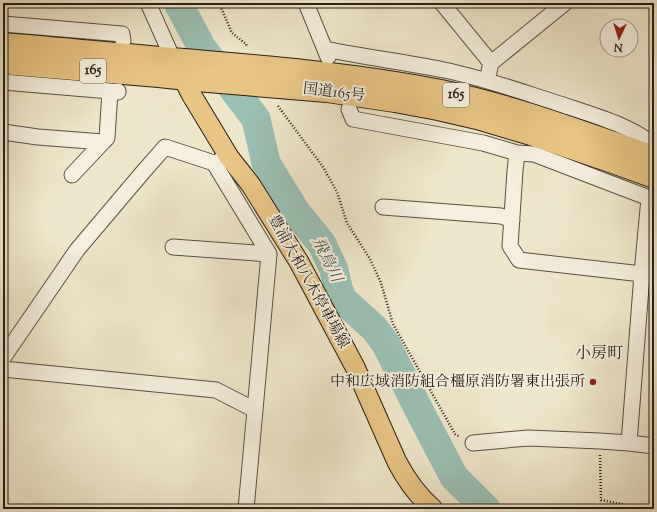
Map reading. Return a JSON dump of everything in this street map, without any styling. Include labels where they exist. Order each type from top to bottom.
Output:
[{"type":"highway","name":"国道165号","points":[[3,44],[185,70],[257,76],[328,74],[396,83],[482,101],[535,116],[654,157]]},
{"type":"highway","name":"国道165号","points":[[3,63],[159,76],[185,70]]},
{"type":"highway","name":"国道165号","points":[[257,76],[327,91],[438,109],[477,118],[531,134],[654,177]]},
{"type":"main road","name":"豊浦大和八木停車場線","points":[[185,70],[191,94],[222,160],[251,185],[299,262],[355,367],[404,476],[428,507]]},
{"type":"street","points":[[148,3],[185,70]]},
{"type":"street","points":[[306,3],[327,54],[356,55],[445,70],[487,81],[610,120],[644,137],[654,145]]},
{"type":"street","points":[[442,3],[491,63]]},
{"type":"street","points":[[487,81],[491,63],[565,3]]},
{"type":"street","points":[[3,24],[122,34],[123,41]]},
{"type":"street","points":[[3,82],[114,89],[107,138],[72,175]]},
{"type":"street","points":[[349,109],[353,119],[476,141],[517,153],[534,154],[651,199],[642,274],[629,443]]},
{"type":"street","points":[[3,132],[38,137],[103,142]]},
{"type":"street","points":[[3,358],[77,250],[165,147],[222,160],[269,254],[246,509]]},
{"type":"street","points":[[517,153],[510,246],[519,260],[642,274]]},
{"type":"street","points":[[383,207],[501,216],[512,220]]},
{"type":"street","points":[[173,247],[269,254]]},
{"type":"street","points":[[3,369],[216,390],[255,410]]},
{"type":"street","points":[[473,443],[528,438],[600,441],[654,446]]},
{"type":"path","points":[[218,3],[232,33],[246,44],[257,76],[323,167],[338,192],[347,223],[370,259],[381,283],[393,324],[455,434],[473,443]]},
{"type":"path","points":[[600,441],[601,500],[646,509]]},
{"type":"waterway","name":"飛鳥川","points":[[178,3],[202,48],[256,119],[266,163],[296,212],[322,244],[334,270],[338,288],[343,300],[375,329],[386,344],[454,477],[486,509]]},
{"type":"place","name":"中和広域消防組合橿原消防署東出張所","points":[[593,382]]},
{"type":"district","name":"小房町","points":[[599,354]]}]
